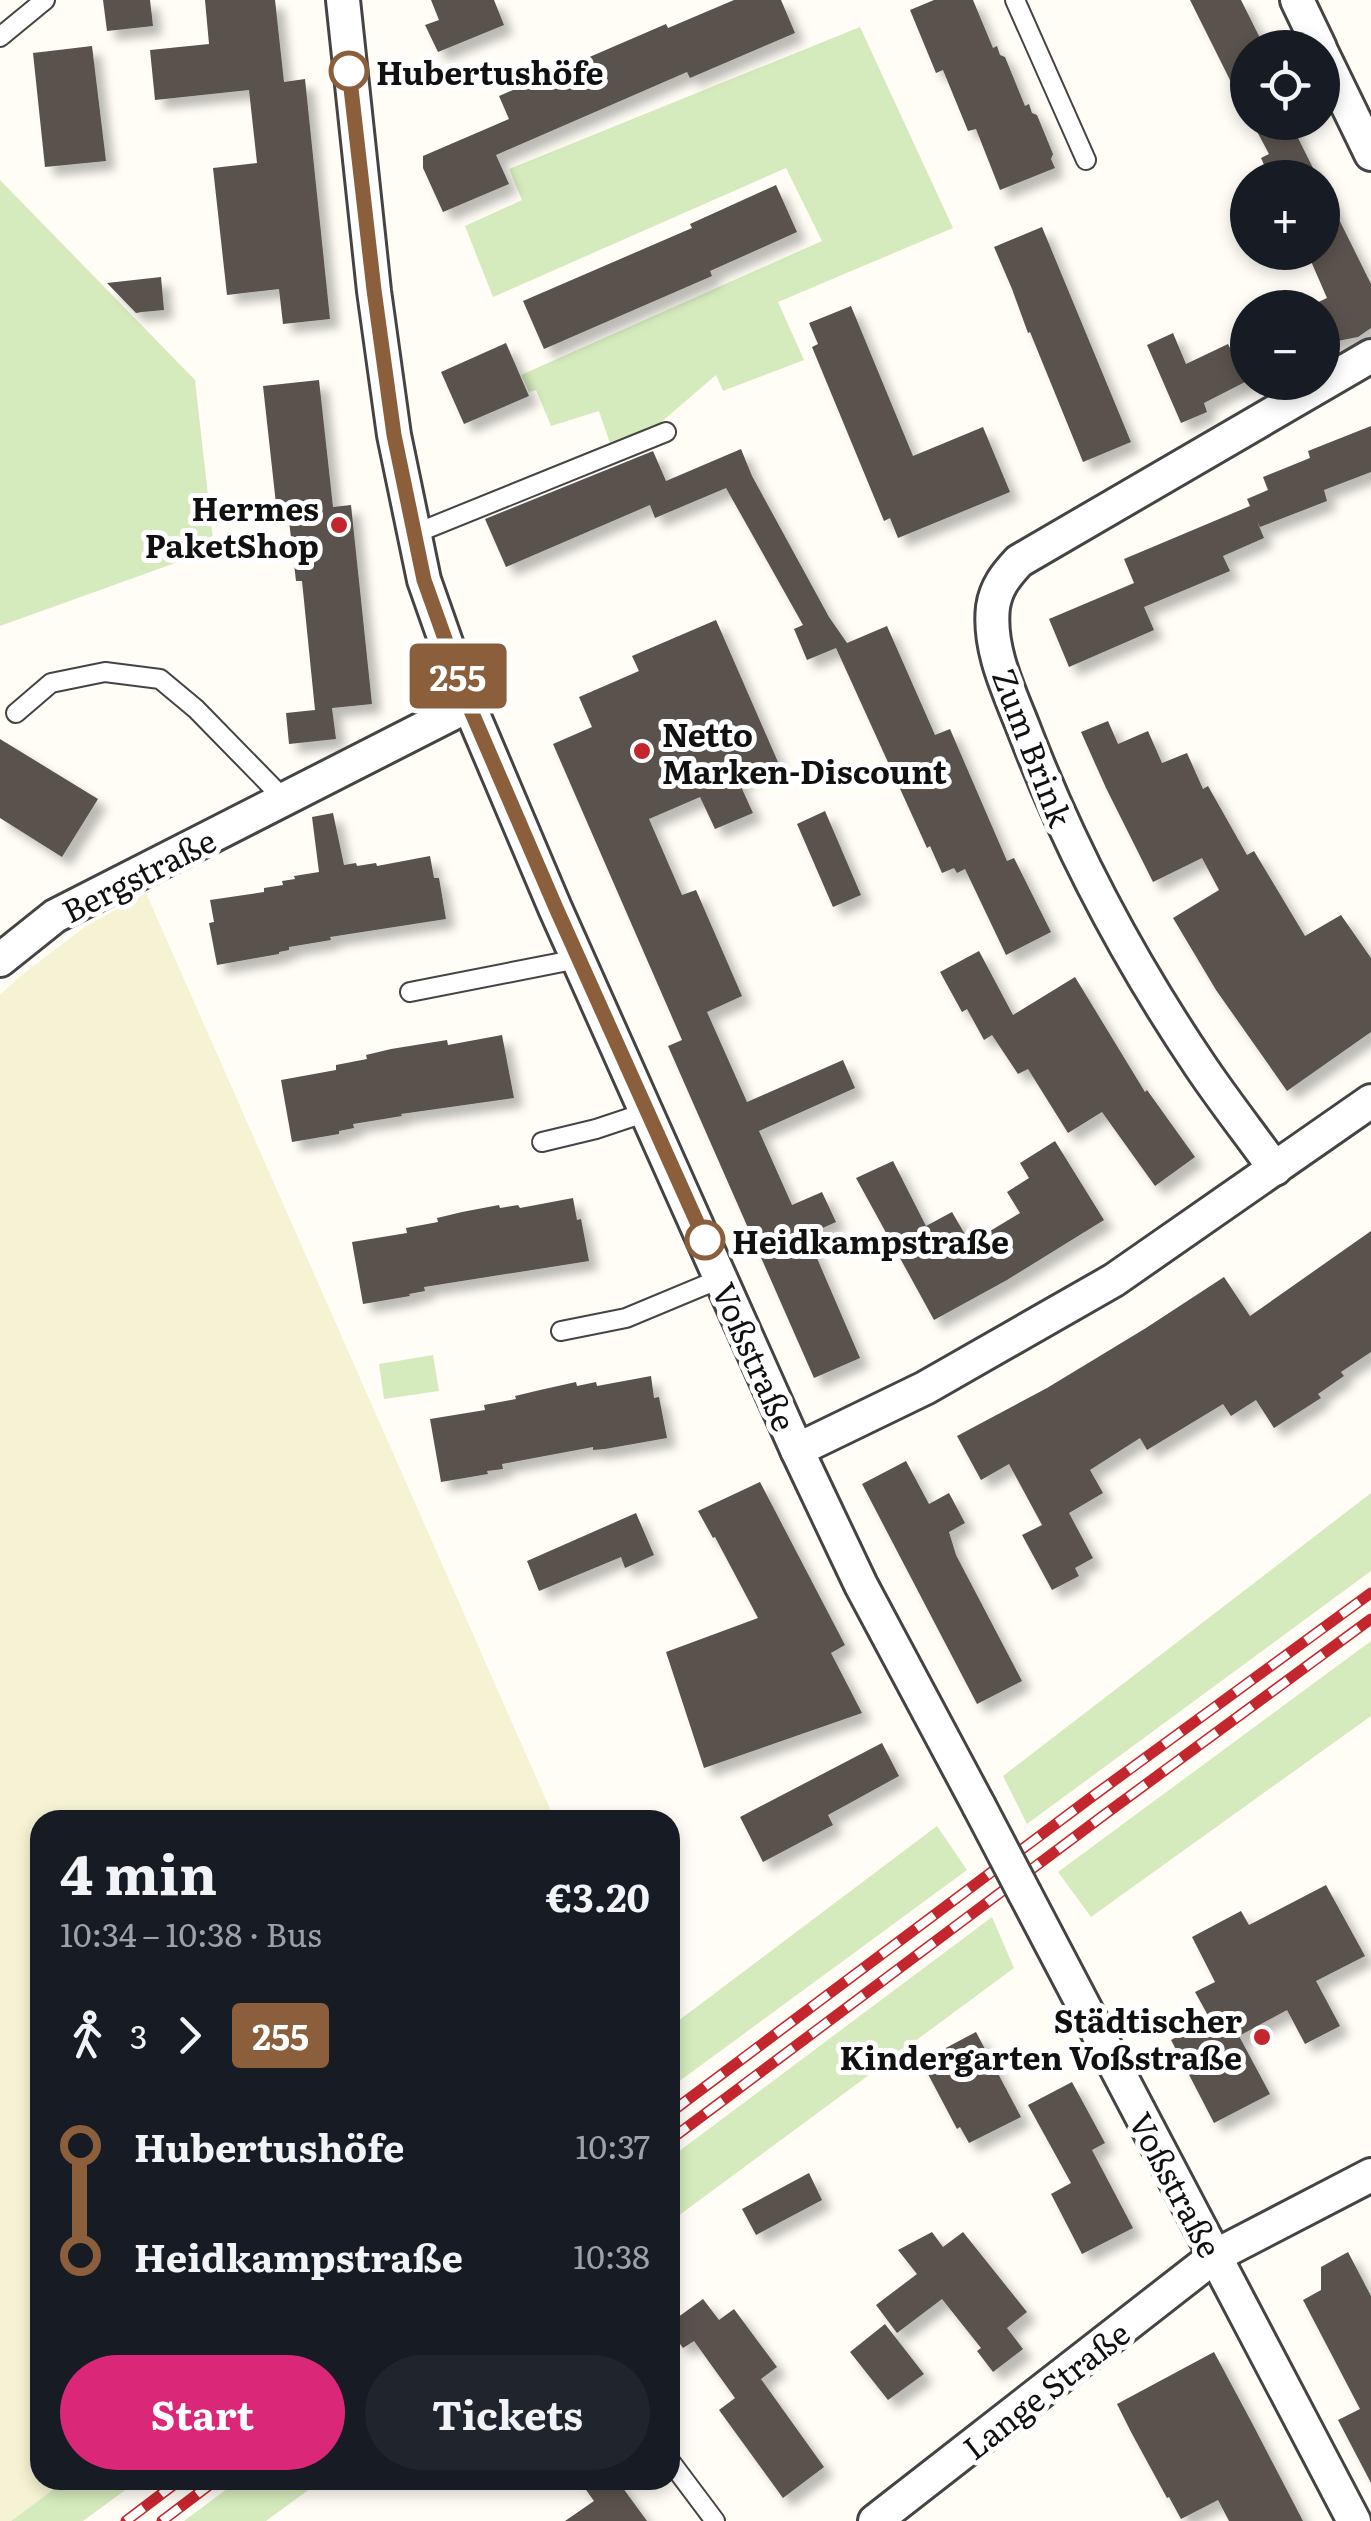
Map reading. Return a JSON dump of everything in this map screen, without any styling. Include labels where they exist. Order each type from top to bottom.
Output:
[{"type":"street","name":"Voßstraße","points":[[342,0],[394,435],[424,580],[469,706],[578,959],[861,1585],[1354,2521]]},
{"type":"street","points":[[1297,0],[1311,30]]},
{"type":"street","points":[[1340,90],[1371,154]]},
{"type":"street","name":"Zum Brink","points":[[1275,1169],[1199,1064],[1078,858],[1002,674],[993,608],[1005,576],[1019,561],[1371,356]]},
{"type":"street","name":"Bergstraße","points":[[0,960],[54,916],[469,706]]},
{"type":"street","points":[[797,1450],[925,1388],[1114,1280],[1371,1101]]},
{"type":"street","name":"Lange Straße","points":[[875,2521],[1215,2256],[1371,2175]]},
{"type":"lane","points":[[0,37],[45,0]]},
{"type":"lane","points":[[1015,0],[1086,160]]},
{"type":"lane","points":[[414,534],[666,432]]},
{"type":"lane","points":[[16,713],[51,683],[105,672],[160,679],[196,709],[284,799]]},
{"type":"lane","points":[[410,992],[578,959]]},
{"type":"lane","points":[[542,1142],[596,1130],[648,1112]]},
{"type":"lane","points":[[560,1331],[626,1318],[722,1278]]},
{"type":"lane","points":[[680,2475],[715,2521]]},
{"type":"shaded area","points":[[146,893],[551,1810],[30,1810],[30,2490],[53,2490],[11,2521],[0,2521],[0,995],[86,926]]},
{"type":"green space","points":[[860,27],[953,228],[778,302],[804,360],[723,391],[716,375],[652,430],[611,446],[599,411],[551,426],[536,390],[529,392],[521,375],[822,241],[786,168],[493,297],[465,226],[522,200],[509,169]]},
{"type":"green space","points":[[0,180],[195,380],[214,549],[0,626]]},
{"type":"green space","points":[[433,1355],[439,1391],[384,1399],[379,1364]]},
{"type":"green space","points":[[1371,1493],[1371,1571],[1027,1824],[1003,1776]]},
{"type":"green space","points":[[1371,1641],[1371,1716],[1091,1917],[1058,1872]]},
{"type":"green space","points":[[937,1826],[967,1870],[680,2081],[680,2019]]},
{"type":"green space","points":[[992,1917],[1014,1968],[680,2215],[680,2151]]},
{"type":"green space","points":[[53,2490],[125,2490],[83,2521],[11,2521]]},
{"type":"green space","points":[[226,2490],[308,2490],[266,2521],[184,2521]]},
{"type":"building","points":[[103,0],[150,0],[153,26],[107,31]]},
{"type":"building","points":[[205,0],[275,0],[284,82],[305,79],[330,319],[283,324],[279,289],[227,295],[213,168],[257,163],[249,90],[155,100],[150,50],[209,44]]},
{"type":"building","points":[[431,0],[494,0],[504,25],[438,52],[425,25],[439,20]]},
{"type":"building","points":[[734,0],[781,0],[795,33],[690,78],[687,72],[496,155],[509,184],[443,212],[423,168],[423,156],[509,119],[499,96],[666,24],[668,28]]},
{"type":"building","points":[[934,0],[973,0],[993,48],[997,46],[1005,57],[1025,106],[1029,104],[1037,115],[1055,168],[1000,190],[976,129],[968,131],[943,70],[936,73],[910,10]]},
{"type":"building","points":[[1190,0],[1241,0],[1256,30],[1230,30],[1230,80]]},
{"type":"building","points":[[92,46],[106,161],[45,167],[33,53]]},
{"type":"building","points":[[1262,140],[1299,140],[1309,160],[1262,160],[1269,154]]},
{"type":"building","points":[[776,185],[797,232],[710,271],[712,276],[544,349],[523,301],[692,228],[690,224]]},
{"type":"building","points":[[1340,221],[1371,284],[1371,328],[1358,337],[1340,340],[1340,290],[1324,290],[1315,270],[1340,270]]},
{"type":"building","points":[[1042,227],[1131,442],[1083,462],[994,247]]},
{"type":"building","points":[[161,277],[164,310],[136,313],[107,283]]},
{"type":"building","points":[[851,306],[913,456],[983,427],[1010,492],[898,538],[890,518],[884,521],[812,347],[818,344],[809,323]]},
{"type":"building","points":[[1173,333],[1186,364],[1228,344],[1230,390],[1204,403],[1207,412],[1181,423],[1147,345]]},
{"type":"building","points":[[506,343],[529,396],[464,424],[441,372]]},
{"type":"building","points":[[319,380],[333,507],[351,505],[372,704],[332,708],[336,739],[289,744],[286,713],[315,710],[302,581],[296,581],[288,512],[277,513],[263,386]]},
{"type":"building","points":[[1371,426],[1371,472],[1324,490],[1327,501],[1260,527],[1257,521],[1264,538],[1223,556],[1230,571],[1144,607],[1154,630],[1069,667],[1049,619],[1134,583],[1124,559],[1250,506],[1247,499],[1268,490],[1263,477],[1310,458],[1308,451]]},
{"type":"building","points":[[741,449],[829,617],[847,643],[887,626],[935,735],[950,729],[1007,861],[1014,858],[1051,932],[1006,955],[965,869],[942,873],[836,648],[807,660],[794,629],[803,625],[726,488],[655,518],[650,505],[506,567],[485,519],[653,451],[666,481]]},
{"type":"building","points":[[716,620],[778,762],[738,780],[753,813],[715,829],[700,797],[649,819],[682,895],[696,890],[742,996],[707,1012],[747,1102],[843,1060],[855,1088],[759,1131],[792,1205],[822,1192],[836,1222],[807,1235],[860,1358],[814,1378],[668,1046],[682,1040],[553,744],[592,727],[579,697],[639,671],[632,656]]},
{"type":"building","points":[[1108,721],[1118,744],[1148,731],[1162,763],[1187,753],[1203,789],[1208,786],[1247,855],[1254,851],[1305,936],[1341,915],[1371,958],[1371,1032],[1287,1091],[1216,990],[1173,918],[1219,890],[1202,858],[1153,882],[1106,788],[1081,732]]},
{"type":"building","points":[[0,739],[98,799],[62,857],[0,818]]},
{"type":"building","points":[[825,811],[861,895],[833,907],[797,824]]},
{"type":"building","points":[[333,813],[344,865],[377,866],[430,856],[434,878],[439,878],[446,919],[330,937],[331,940],[289,947],[279,954],[217,965],[209,923],[214,922],[210,900],[264,892],[264,888],[283,885],[282,881],[295,879],[294,876],[319,872],[312,817]]},
{"type":"building","points":[[979,951],[1013,1015],[1075,977],[1145,1092],[1195,1157],[1155,1186],[1102,1112],[1068,1133],[1028,1069],[1018,1074],[992,1035],[984,1040],[967,1009],[962,1012],[940,972]]},
{"type":"building","points":[[502,1035],[514,1098],[401,1114],[353,1124],[354,1128],[339,1134],[292,1142],[281,1080],[336,1070],[336,1065],[391,1049],[447,1040],[448,1045]]},
{"type":"building","points":[[1055,1141],[1104,1220],[934,1320],[856,1178],[893,1161],[926,1226],[952,1212],[970,1243],[1020,1213],[1007,1192],[1029,1178],[1020,1163]]},
{"type":"building","points":[[573,1198],[589,1261],[424,1287],[425,1291],[410,1296],[363,1304],[352,1242],[407,1233],[406,1228],[438,1222],[437,1218],[462,1212],[499,1205],[520,1208]]},
{"type":"building","points":[[1371,1231],[1371,1352],[1341,1372],[1344,1376],[1318,1394],[1321,1398],[1274,1428],[1256,1400],[1231,1416],[1223,1404],[1147,1450],[1140,1438],[1090,1470],[1103,1493],[1069,1513],[1093,1558],[1075,1568],[1079,1576],[1052,1590],[1022,1535],[1042,1525],[1009,1464],[981,1480],[957,1436],[1047,1388],[1224,1277],[1250,1316]]},
{"type":"building","points":[[651,1376],[667,1438],[502,1464],[503,1469],[487,1471],[488,1474],[441,1482],[430,1419],[485,1410],[484,1405],[576,1382],[577,1386],[596,1382],[597,1386]]},
{"type":"building","points":[[906,1461],[929,1504],[949,1493],[965,1523],[949,1532],[956,1555],[1022,1681],[977,1704],[862,1484]]},
{"type":"building","points":[[760,1482],[845,1645],[831,1653],[862,1713],[704,1768],[666,1652],[758,1618],[698,1511]]},
{"type":"building","points":[[636,1513],[654,1555],[625,1568],[621,1557],[539,1591],[527,1561]]},
{"type":"building","points":[[882,1743],[899,1776],[828,1815],[833,1825],[763,1862],[740,1817]]},
{"type":"building","points":[[1326,1885],[1365,1956],[1316,1981],[1340,2026],[1305,2044],[1287,2010],[1239,2036],[1270,2094],[1214,2123],[1171,2040],[1210,2019],[1195,1992],[1215,1982],[1192,1937],[1241,1911],[1249,1925]]},
{"type":"building","points":[[976,2032],[1021,2117],[969,2143],[960,2127],[957,2129],[921,2061]]},
{"type":"building","points":[[1072,2082],[1105,2143],[1092,2150],[1133,2228],[1082,2254],[1051,2194],[1071,2183],[1028,2105]]},
{"type":"building","points":[[809,2173],[822,2200],[756,2235],[742,2209]]},
{"type":"building","points":[[932,2232],[943,2247],[963,2232],[1027,2312],[1007,2328],[1023,2349],[993,2372],[977,2351],[981,2348],[942,2299],[897,2333],[876,2305],[917,2274],[898,2250]]},
{"type":"building","points":[[1348,2252],[1371,2296],[1371,2483],[1338,2420],[1360,2409],[1303,2300],[1321,2290],[1321,2267]]},
{"type":"building","points":[[703,2299],[719,2320],[734,2309],[777,2367],[761,2379],[824,2467],[783,2498],[719,2410],[735,2398],[694,2341],[683,2348],[680,2344],[680,2316]]},
{"type":"building","points":[[885,2324],[924,2374],[888,2400],[850,2352]]},
{"type":"building","points":[[1214,2352],[1303,2521],[1229,2521],[1218,2500],[1181,2519],[1131,2432],[1117,2404]]},
{"type":"building","points":[[586,2490],[624,2490],[647,2521],[565,2521],[594,2501]]},
{"type":"railway","points":[[680,2106],[1371,1593]]},
{"type":"railway","points":[[680,2133],[1371,1619]]},
{"type":"railway","points":[[126,2521],[167,2490]]},
{"type":"railway","points":[[162,2521],[203,2490]]},
{"type":"bus line","name":"255","points":[[349,71],[394,435],[424,580],[469,706],[705,1240]]},
{"type":"place","name":"Hubertushöfe","points":[[349,71]]},
{"type":"place","name":"Hermes PaketShop","points":[[339,525]]},
{"type":"place","name":"Netto Marken-Discount","points":[[642,751]]},
{"type":"place","name":"Heidkampstraße","points":[[705,1240]]},
{"type":"place","name":"Städtischer Kindergarten Voßstraße","points":[[1262,2037]]}]
